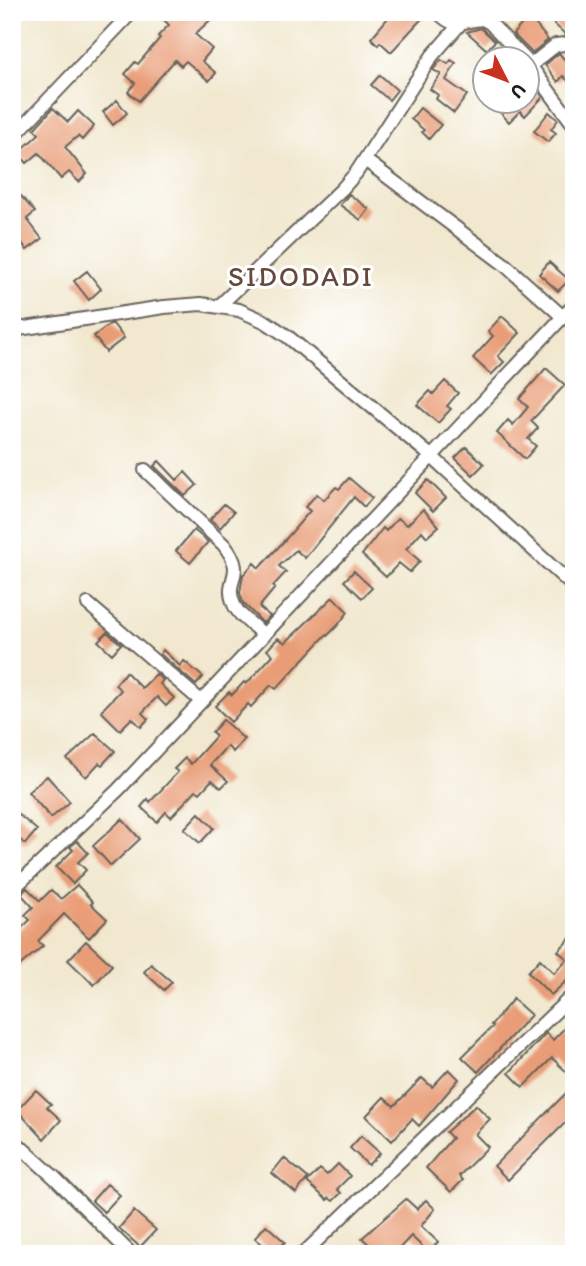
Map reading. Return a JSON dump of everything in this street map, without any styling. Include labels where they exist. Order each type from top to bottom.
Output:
[{"type":"street","points":[[12,138],[132,12]]},
{"type":"street","points":[[438,12],[451,23],[460,24],[483,19],[513,46]]},
{"type":"street","points":[[219,306],[330,202],[365,160],[432,56],[460,24]]},
{"type":"street","points":[[540,54],[556,45],[574,43]]},
{"type":"street","points":[[540,78],[574,125]]},
{"type":"street","points":[[365,160],[504,264],[563,317]]},
{"type":"street","points":[[12,330],[201,304],[239,310],[266,322],[287,336],[430,456],[574,587]]},
{"type":"street","points":[[12,890],[118,790],[574,305]]},
{"type":"street","points":[[145,470],[232,555],[236,572],[231,592],[233,603],[263,634]]},
{"type":"street","points":[[88,604],[201,701]]},
{"type":"street","points":[[303,1254],[574,994]]},
{"type":"street","points":[[12,1139],[131,1254]]},
{"type":"building","points":[[156,12],[219,12],[195,34],[212,49],[202,61],[216,73],[209,81],[186,61],[181,66],[175,60],[139,101],[128,92],[135,83],[125,74],[135,62],[138,64],[169,25]]},
{"type":"building","points":[[393,12],[428,12],[391,52],[371,38]]},
{"type":"building","points":[[541,12],[574,12],[574,33],[566,35]]},
{"type":"building","points":[[529,16],[548,40],[540,46],[525,46],[513,34]]},
{"type":"building","points":[[481,28],[495,41],[491,46],[483,46],[467,32]]},
{"type":"building","points":[[559,53],[574,71],[574,86],[563,76],[558,82],[545,65]]},
{"type":"building","points":[[441,60],[448,64],[451,60],[456,63],[446,80],[467,95],[454,113],[436,99],[438,95],[430,89],[441,74],[433,70]]},
{"type":"building","points":[[380,75],[397,90],[389,100],[371,85]]},
{"type":"building","points":[[117,100],[127,113],[113,125],[103,112]]},
{"type":"building","points":[[53,108],[68,122],[78,111],[94,126],[82,140],[78,136],[65,147],[87,174],[79,182],[69,172],[61,179],[39,153],[27,163],[18,153],[39,134],[34,129]]},
{"type":"building","points":[[420,108],[441,125],[429,139],[422,132],[424,130],[411,119]]},
{"type":"building","points":[[549,112],[558,120],[551,129],[556,133],[548,142],[534,131]]},
{"type":"building","points":[[504,116],[515,116],[509,122]]},
{"type":"building","points":[[349,194],[369,209],[361,220],[340,205]]},
{"type":"building","points":[[21,196],[35,212],[27,219],[42,239],[27,250],[15,233],[18,230],[12,223],[12,204]]},
{"type":"building","points":[[549,262],[569,280],[558,291],[539,274]]},
{"type":"building","points":[[87,271],[101,289],[89,300],[74,281]]},
{"type":"building","points":[[502,316],[520,333],[498,356],[504,362],[491,375],[473,358],[493,336],[488,331]]},
{"type":"building","points":[[113,324],[124,338],[106,352],[94,336]]},
{"type":"building","points":[[546,368],[565,385],[531,421],[538,428],[528,439],[536,446],[525,459],[497,433],[508,420],[513,425],[528,407],[519,399]]},
{"type":"building","points":[[445,381],[458,393],[447,406],[451,409],[438,423],[417,405],[430,391],[433,394]]},
{"type":"building","points":[[466,447],[484,464],[473,475],[455,458]]},
{"type":"building","points":[[159,461],[177,480],[185,472],[197,485],[185,496],[154,466]]},
{"type":"building","points":[[349,478],[372,498],[364,507],[354,497],[305,558],[296,550],[279,566],[286,572],[259,607],[270,616],[263,623],[243,603],[240,593],[243,575],[254,563],[259,568],[285,540],[310,511],[305,507],[317,494],[324,500]]},
{"type":"building","points":[[428,480],[446,498],[433,511],[415,493]]},
{"type":"building","points":[[224,504],[234,512],[220,528],[210,519]]},
{"type":"building","points":[[423,509],[439,526],[427,537],[422,531],[406,549],[420,561],[410,572],[399,563],[386,577],[362,555],[383,528],[386,531],[398,518],[407,525]]},
{"type":"building","points":[[194,530],[208,542],[190,563],[176,551]]},
{"type":"building","points":[[354,571],[372,588],[362,598],[344,581]]},
{"type":"building","points":[[333,597],[348,612],[337,626],[276,689],[271,685],[251,707],[248,704],[231,722],[215,706],[229,692],[232,695],[244,682],[246,684],[273,655],[267,650],[278,638],[285,643]]},
{"type":"building","points":[[107,632],[121,644],[112,654],[98,641]]},
{"type":"building","points":[[163,650],[180,666],[184,661],[203,677],[196,685],[160,654]]},
{"type":"building","points":[[126,672],[142,688],[156,674],[163,680],[160,684],[174,698],[166,706],[157,697],[142,713],[148,719],[141,727],[132,718],[120,730],[101,711],[121,690],[115,685]]},
{"type":"building","points":[[223,720],[244,739],[233,752],[227,746],[210,765],[228,781],[221,788],[212,780],[200,793],[196,790],[171,817],[166,812],[157,822],[141,807],[148,799],[150,802],[178,772],[174,769],[185,758],[191,764],[216,736],[212,732]]},
{"type":"building","points":[[95,733],[115,751],[86,777],[67,759]]},
{"type":"building","points":[[47,776],[70,802],[51,818],[28,792]]},
{"type":"building","points":[[12,809],[37,830],[25,844],[12,833]]},
{"type":"building","points":[[199,813],[214,828],[200,843],[184,829]]},
{"type":"building","points":[[122,819],[140,839],[111,866],[93,846]]},
{"type":"building","points":[[77,841],[88,853],[78,862],[86,870],[73,884],[56,867],[73,850],[70,847]]},
{"type":"building","points":[[77,885],[107,919],[89,938],[64,914],[38,941],[43,946],[12,972],[12,937],[30,920],[25,915],[33,907],[21,894],[27,888],[40,901],[51,890],[61,899]]},
{"type":"building","points":[[574,934],[574,974],[551,995],[528,972],[540,959],[554,973],[567,959],[558,951]]},
{"type":"building","points":[[86,941],[112,965],[94,985],[68,960]]},
{"type":"building","points":[[151,964],[172,982],[164,990],[144,972]]},
{"type":"building","points":[[513,999],[531,1015],[478,1072],[462,1057],[493,1026],[491,1025]]},
{"type":"building","points":[[574,1018],[574,1079],[552,1058],[523,1087],[509,1073],[546,1033],[553,1040]]},
{"type":"building","points":[[449,1069],[459,1079],[419,1126],[412,1119],[392,1141],[366,1116],[384,1097],[394,1106],[422,1078],[432,1087]]},
{"type":"building","points":[[574,1085],[574,1114],[508,1180],[494,1166]]},
{"type":"building","points":[[36,1090],[51,1104],[47,1107],[61,1120],[44,1139],[17,1110]]},
{"type":"building","points":[[476,1105],[490,1119],[475,1134],[488,1147],[459,1176],[463,1180],[451,1192],[426,1168],[452,1138],[446,1132]]},
{"type":"building","points":[[361,1136],[380,1153],[368,1165],[350,1148]]},
{"type":"building","points":[[284,1158],[308,1178],[296,1193],[272,1173]]},
{"type":"building","points":[[338,1164],[350,1176],[337,1189],[341,1193],[333,1201],[329,1198],[327,1200],[307,1182],[320,1169],[327,1175]]},
{"type":"building","points":[[107,1184],[120,1195],[104,1212],[92,1201]]},
{"type":"building","points":[[406,1199],[417,1209],[426,1200],[435,1209],[421,1226],[438,1242],[428,1252],[411,1236],[394,1254],[380,1254],[362,1238]]},
{"type":"building","points":[[134,1211],[156,1230],[140,1247],[119,1228]]},
{"type":"building","points":[[266,1225],[285,1242],[274,1254],[255,1238]]},
{"type":"district","name":"SIDODADI","points":[[301,276]]}]
